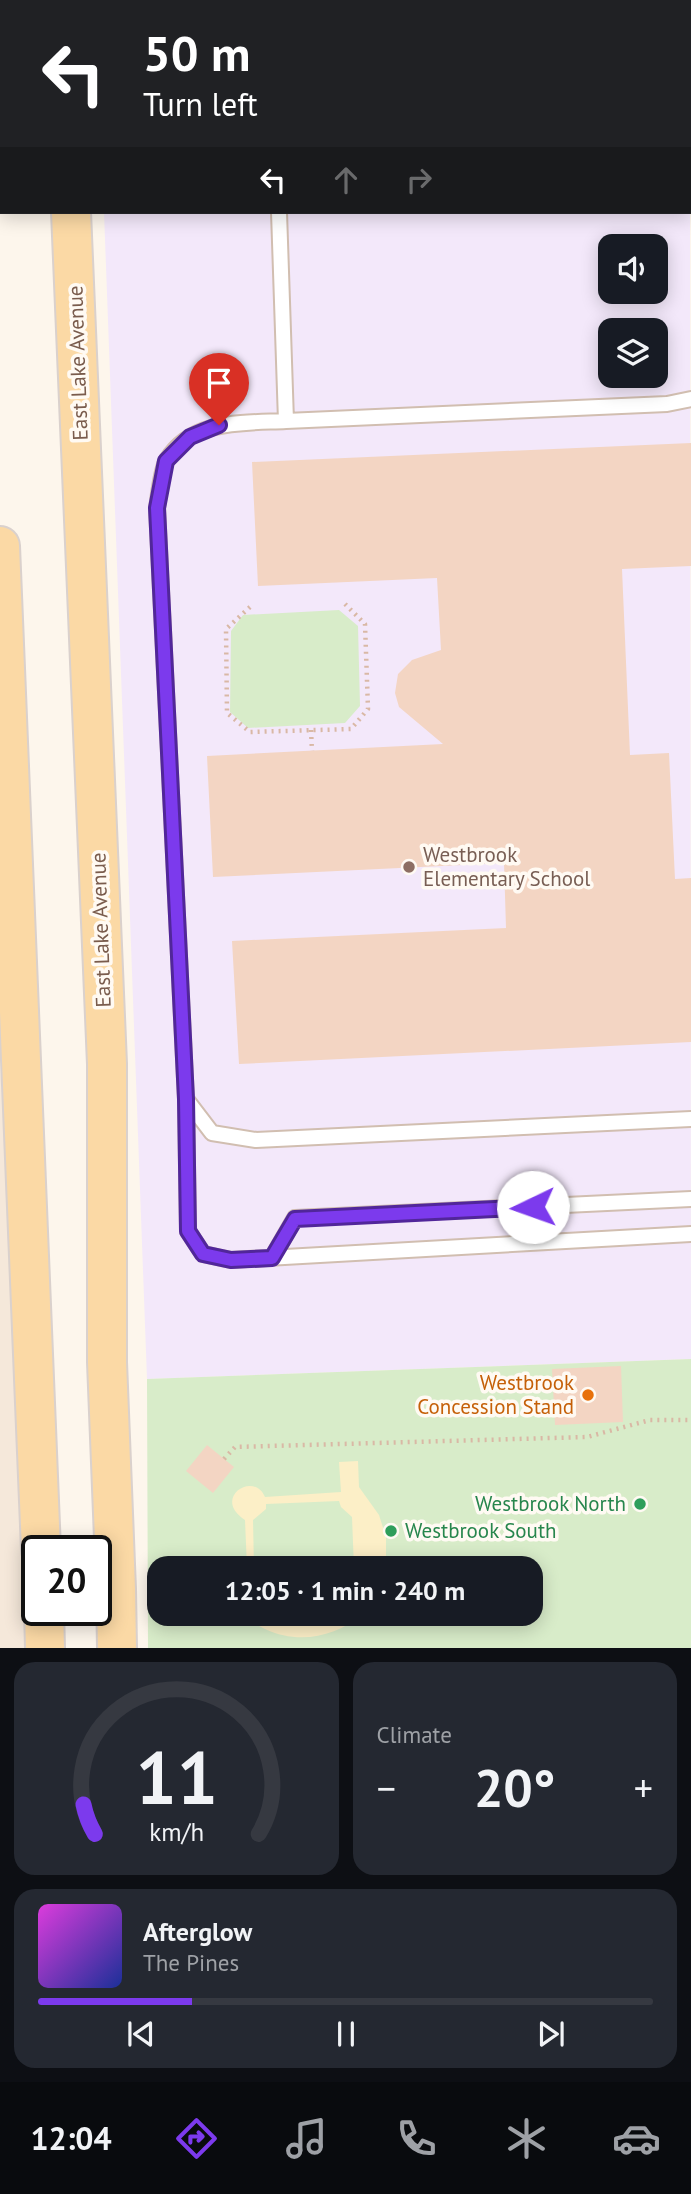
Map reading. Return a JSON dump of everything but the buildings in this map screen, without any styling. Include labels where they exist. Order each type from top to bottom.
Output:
[{"type":"main road","name":"East Lake Avenue","points":[[71,214],[107,1064],[107,1362],[117,1648]]},
{"type":"main road","points":[[0,546],[40,1535]]},
{"type":"main road","points":[[44,1626],[45,1648]]},
{"type":"lane","points":[[279,214],[286,421]]},
{"type":"lane","points":[[691,399],[667,404],[219,425],[190,437],[166,461],[157,508],[186,1099],[188,1231],[203,1254],[231,1260],[691,1234]]},
{"type":"lane","points":[[186,1099],[212,1133],[256,1140],[691,1119]]},
{"type":"lane","points":[[272,1258],[295,1219],[691,1199]]},
{"type":"path","points":[[250,607],[226,629],[227,713],[250,732],[351,729],[368,709],[365,624],[344,603]]},
{"type":"path","points":[[311,730],[312,751]]},
{"type":"path","points":[[224,1460],[235,1447],[587,1437],[650,1420],[691,1420]]},
{"type":"shaded area","name":"Westbrook Elementary School","points":[[104,214],[690,214],[691,1359],[147,1379]]},
{"type":"shaded area","points":[[0,1057],[24,1535],[21,1535],[21,1626],[27,1626],[27,1648],[0,1648]]},
{"type":"green space","points":[[339,610],[358,626],[360,706],[345,723],[248,728],[230,712],[231,631],[243,615]]},
{"type":"green space","points":[[691,1359],[691,1648],[148,1648],[148,1626],[543,1626],[543,1556],[148,1556],[147,1379]]},
{"type":"sand","points":[[358,1461],[359,1487],[379,1515],[386,1537],[386,1556],[354,1556],[352,1517],[341,1507],[339,1501],[266,1504],[266,1509],[253,1520],[254,1556],[246,1556],[245,1520],[236,1512],[232,1503],[238,1490],[252,1486],[260,1489],[265,1497],[341,1492],[339,1462]]},
{"type":"sand","points":[[260,1626],[345,1626],[329,1633],[304,1637],[291,1637]]},
{"type":"place","name":"Westbrook Elementary School","points":[[409,867]]},
{"type":"place","name":"Westbrook Concession Stand","points":[[588,1395]]},
{"type":"place","name":"Westbrook North","points":[[640,1504]]},
{"type":"place","name":"Westbrook South","points":[[391,1531]]},
{"type":"route","points":[[219,425],[190,437],[166,461],[157,508],[186,1099],[188,1231],[203,1254],[231,1260],[272,1258],[295,1219],[533,1207]]}]
